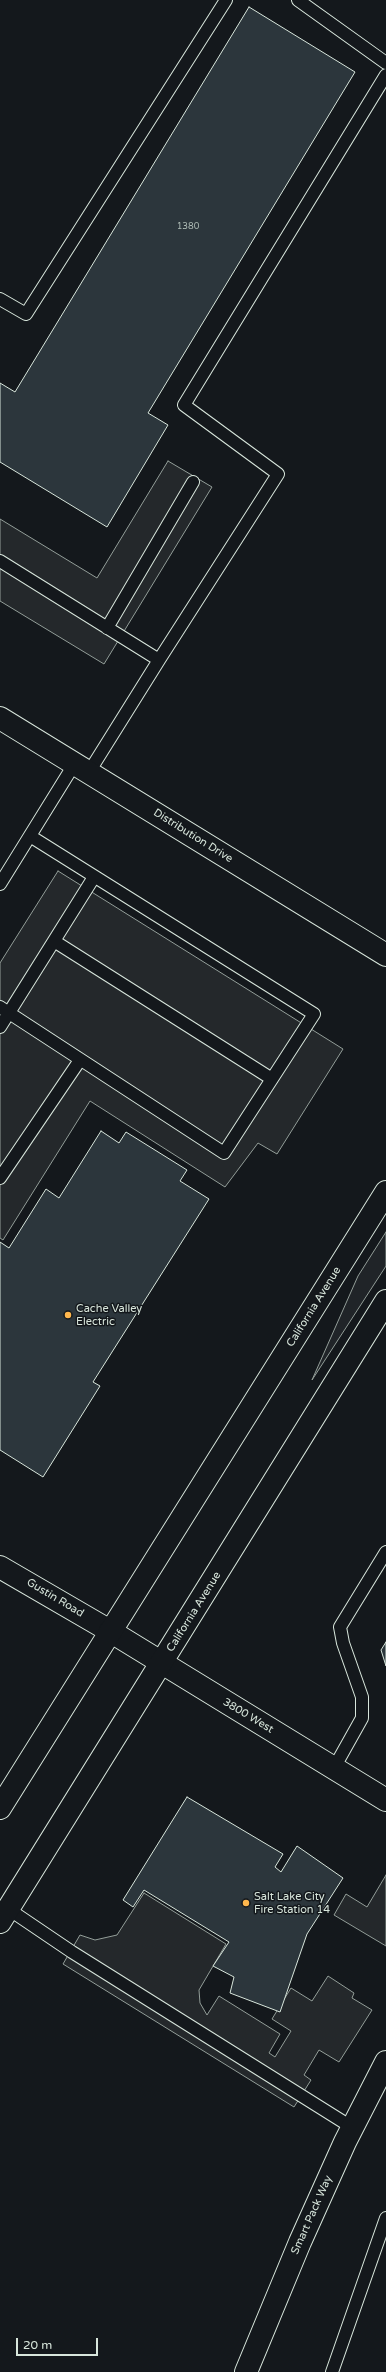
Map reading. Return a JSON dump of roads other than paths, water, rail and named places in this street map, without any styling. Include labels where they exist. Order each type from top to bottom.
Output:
[{"type":"main road","name":"Distribution Drive","points":[[0,718],[386,955]]},
{"type":"main road","name":"California Avenue","points":[[0,1808],[386,1192]]},
{"type":"main road","name":"California Avenue","points":[[3,1911],[162,1663],[386,1301]]},
{"type":"main road","name":"Gustin Road","points":[[0,1567],[110,1631]]},
{"type":"main road","name":"3800 West","points":[[110,1631],[386,1800]]},
{"type":"main road","name":"Smart Pack Way","points":[[246,2372],[300,2242],[353,2128],[386,2062]]},
{"type":"lane","points":[[0,299],[26,314],[226,0]]},
{"type":"lane","points":[[298,0],[386,63]]},
{"type":"lane","points":[[0,884],[30,836],[82,768],[159,660],[278,474],[184,405],[386,75]]},
{"type":"lane","points":[[107,628],[193,482]]},
{"type":"lane","points":[[0,561],[159,660]]},
{"type":"lane","points":[[4,1010],[224,1153],[314,1014],[30,836]]},
{"type":"lane","points":[[0,1027],[4,1010],[54,941],[94,877]]},
{"type":"lane","points":[[54,941],[272,1079]]},
{"type":"lane","points":[[0,1178],[80,1060]]},
{"type":"lane","points":[[334,1768],[362,1718],[362,1697],[343,1643],[340,1627],[386,1552]]},
{"type":"lane","points":[[3,1911],[72,1952],[353,2128]]},
{"type":"lane","points":[[332,2372],[386,2218]]},
{"type":"place","name":"Cache Valley Electric","points":[[68,1315]]},
{"type":"place","name":"Salt Lake City Fire Station 14","points":[[246,1903]]}]
